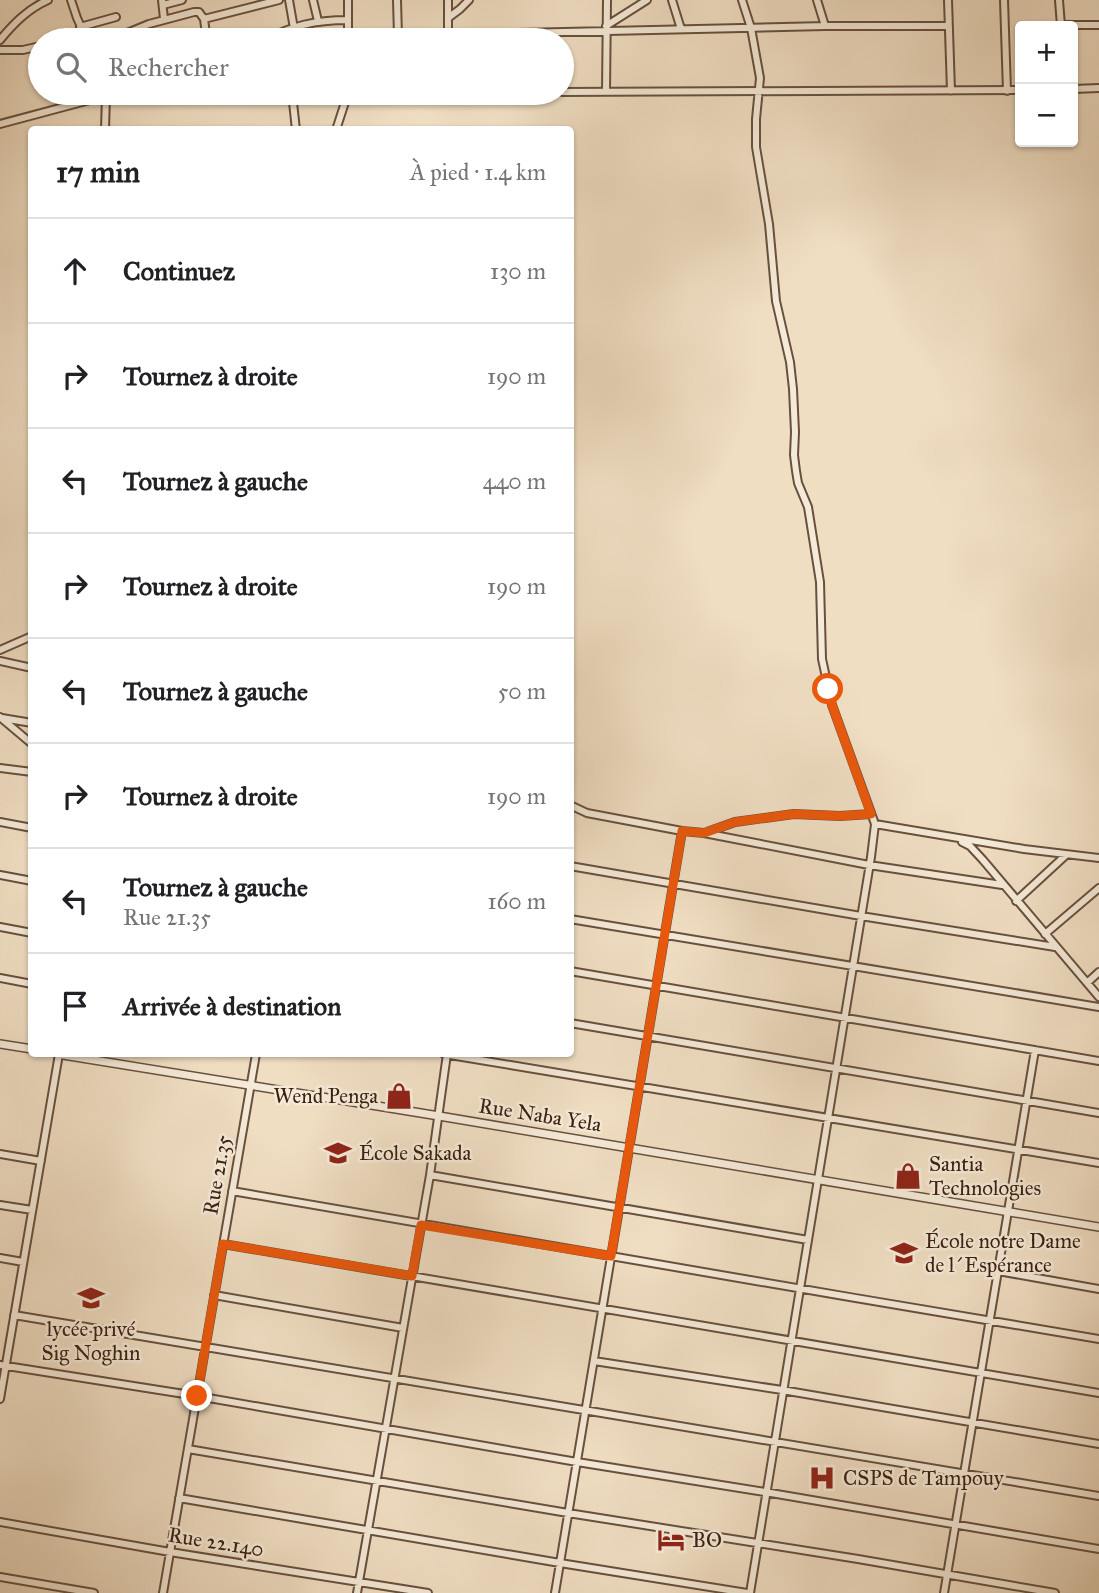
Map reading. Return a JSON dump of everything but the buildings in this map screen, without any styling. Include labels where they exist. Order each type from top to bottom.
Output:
[{"type":"street","points":[[0,40],[24,14],[48,0]]},
{"type":"street","points":[[71,0],[80,27],[116,17]]},
{"type":"street","points":[[164,19],[162,3],[182,0]]},
{"type":"street","points":[[204,19],[279,0]]},
{"type":"street","points":[[289,0],[293,27],[318,21],[348,20]]},
{"type":"street","points":[[313,0],[318,21]]},
{"type":"street","points":[[348,0],[348,28]]},
{"type":"street","points":[[397,0],[398,28]]},
{"type":"street","points":[[447,28],[448,0]]},
{"type":"street","points":[[448,18],[469,0]]},
{"type":"street","points":[[606,92],[607,0]]},
{"type":"street","points":[[606,29],[646,0]]},
{"type":"street","points":[[672,0],[681,29]]},
{"type":"street","points":[[179,1498],[749,1593],[875,824],[832,705],[822,659],[820,582],[808,507],[796,471],[791,375],[776,301],[769,224],[757,147],[756,119],[760,78],[751,28],[742,0]]},
{"type":"street","points":[[817,0],[825,26]]},
{"type":"street","points":[[948,0],[951,91]]},
{"type":"street","points":[[1004,0],[1007,91]]},
{"type":"street","points":[[1059,0],[1061,21]]},
{"type":"street","points":[[141,28],[164,19],[199,12],[204,19],[205,28]]},
{"type":"street","points":[[1078,25],[1099,25]]},
{"type":"street","points":[[574,31],[948,26]]},
{"type":"street","points":[[0,50],[28,49]]},
{"type":"street","points":[[1078,89],[1099,88]]},
{"type":"street","points":[[574,92],[1015,90]]},
{"type":"street","points":[[0,124],[67,105]]},
{"type":"street","points":[[106,105],[106,126]]},
{"type":"street","points":[[293,105],[296,126]]},
{"type":"street","points":[[337,126],[344,105]]},
{"type":"street","points":[[0,650],[28,638]]},
{"type":"street","points":[[0,661],[28,667]]},
{"type":"street","points":[[0,718],[28,722]]},
{"type":"street","points":[[0,718],[28,741]]},
{"type":"street","points":[[0,768],[28,772]]},
{"type":"street","points":[[574,807],[587,813],[682,831],[869,865],[1002,885]]},
{"type":"street","points":[[704,833],[735,822],[794,814],[871,814]]},
{"type":"street","points":[[0,822],[28,827]]},
{"type":"street","points":[[875,824],[957,839],[1099,858]]},
{"type":"street","points":[[555,1593],[682,831]]},
{"type":"street","points":[[957,839],[970,846],[1099,997]]},
{"type":"street","points":[[1016,901],[1066,855]]},
{"type":"street","points":[[574,867],[1055,947]]},
{"type":"street","points":[[0,875],[28,880]]},
{"type":"street","points":[[1045,934],[1099,888]]},
{"type":"street","points":[[574,920],[1099,1007]]},
{"type":"street","points":[[0,927],[28,932]]},
{"type":"street","points":[[574,972],[1099,1061]]},
{"type":"street","points":[[1087,983],[1099,972]]},
{"type":"street","points":[[0,978],[28,983]]},
{"type":"street","points":[[574,1024],[1099,1113]]},
{"type":"street","points":[[0,1044],[28,1048]]},
{"type":"street","points":[[944,1593],[1035,1050]]},
{"type":"street","points":[[0,1399],[3,1366],[58,1057]]},
{"type":"street","name":"Rue Naba Yela","points":[[77,1057],[1099,1227]]},
{"type":"street","name":"Rue 21.35","points":[[163,1593],[256,1057]]},
{"type":"street","points":[[357,1593],[430,1175],[446,1057]]},
{"type":"street","points":[[464,1057],[1099,1163]]},
{"type":"street","points":[[0,1154],[41,1161]]},
{"type":"street","points":[[430,1175],[807,1240]]},
{"type":"street","points":[[232,1191],[1099,1339]]},
{"type":"street","points":[[0,1205],[32,1210]]},
{"type":"street","points":[[223,1244],[1099,1393]]},
{"type":"street","points":[[0,1258],[23,1262]]},
{"type":"street","points":[[998,1271],[1099,1289]]},
{"type":"street","points":[[214,1295],[403,1328]]},
{"type":"street","points":[[14,1315],[1099,1496]]},
{"type":"street","points":[[594,1361],[1099,1444]]},
{"type":"street","points":[[3,1366],[197,1396],[1099,1549]]},
{"type":"street","points":[[188,1449],[1055,1593]]},
{"type":"street","name":"Rue 22.140","points":[[0,1521],[170,1552],[428,1593]]},
{"type":"street","points":[[0,1577],[94,1593]]},
{"type":"place","name":"Wend Penga","points":[[399,1096]]},
{"type":"place","name":"École Sakada","points":[[338,1153]]},
{"type":"place","name":"Santia Technologies","points":[[908,1176]]},
{"type":"place","name":"École notre Dame de l´Espérance","points":[[904,1253]]},
{"type":"place","name":"lycée privé Sig Noghin","points":[[91,1298]]},
{"type":"place","name":"CSPS de Tampouy","points":[[822,1478]]},
{"type":"place","name":"BO","points":[[671,1540]]},
{"type":"route","points":[[197,1396],[223,1244],[412,1276],[421,1225],[611,1256],[682,831],[704,833],[735,822],[794,814],[871,814],[828,689]]}]
